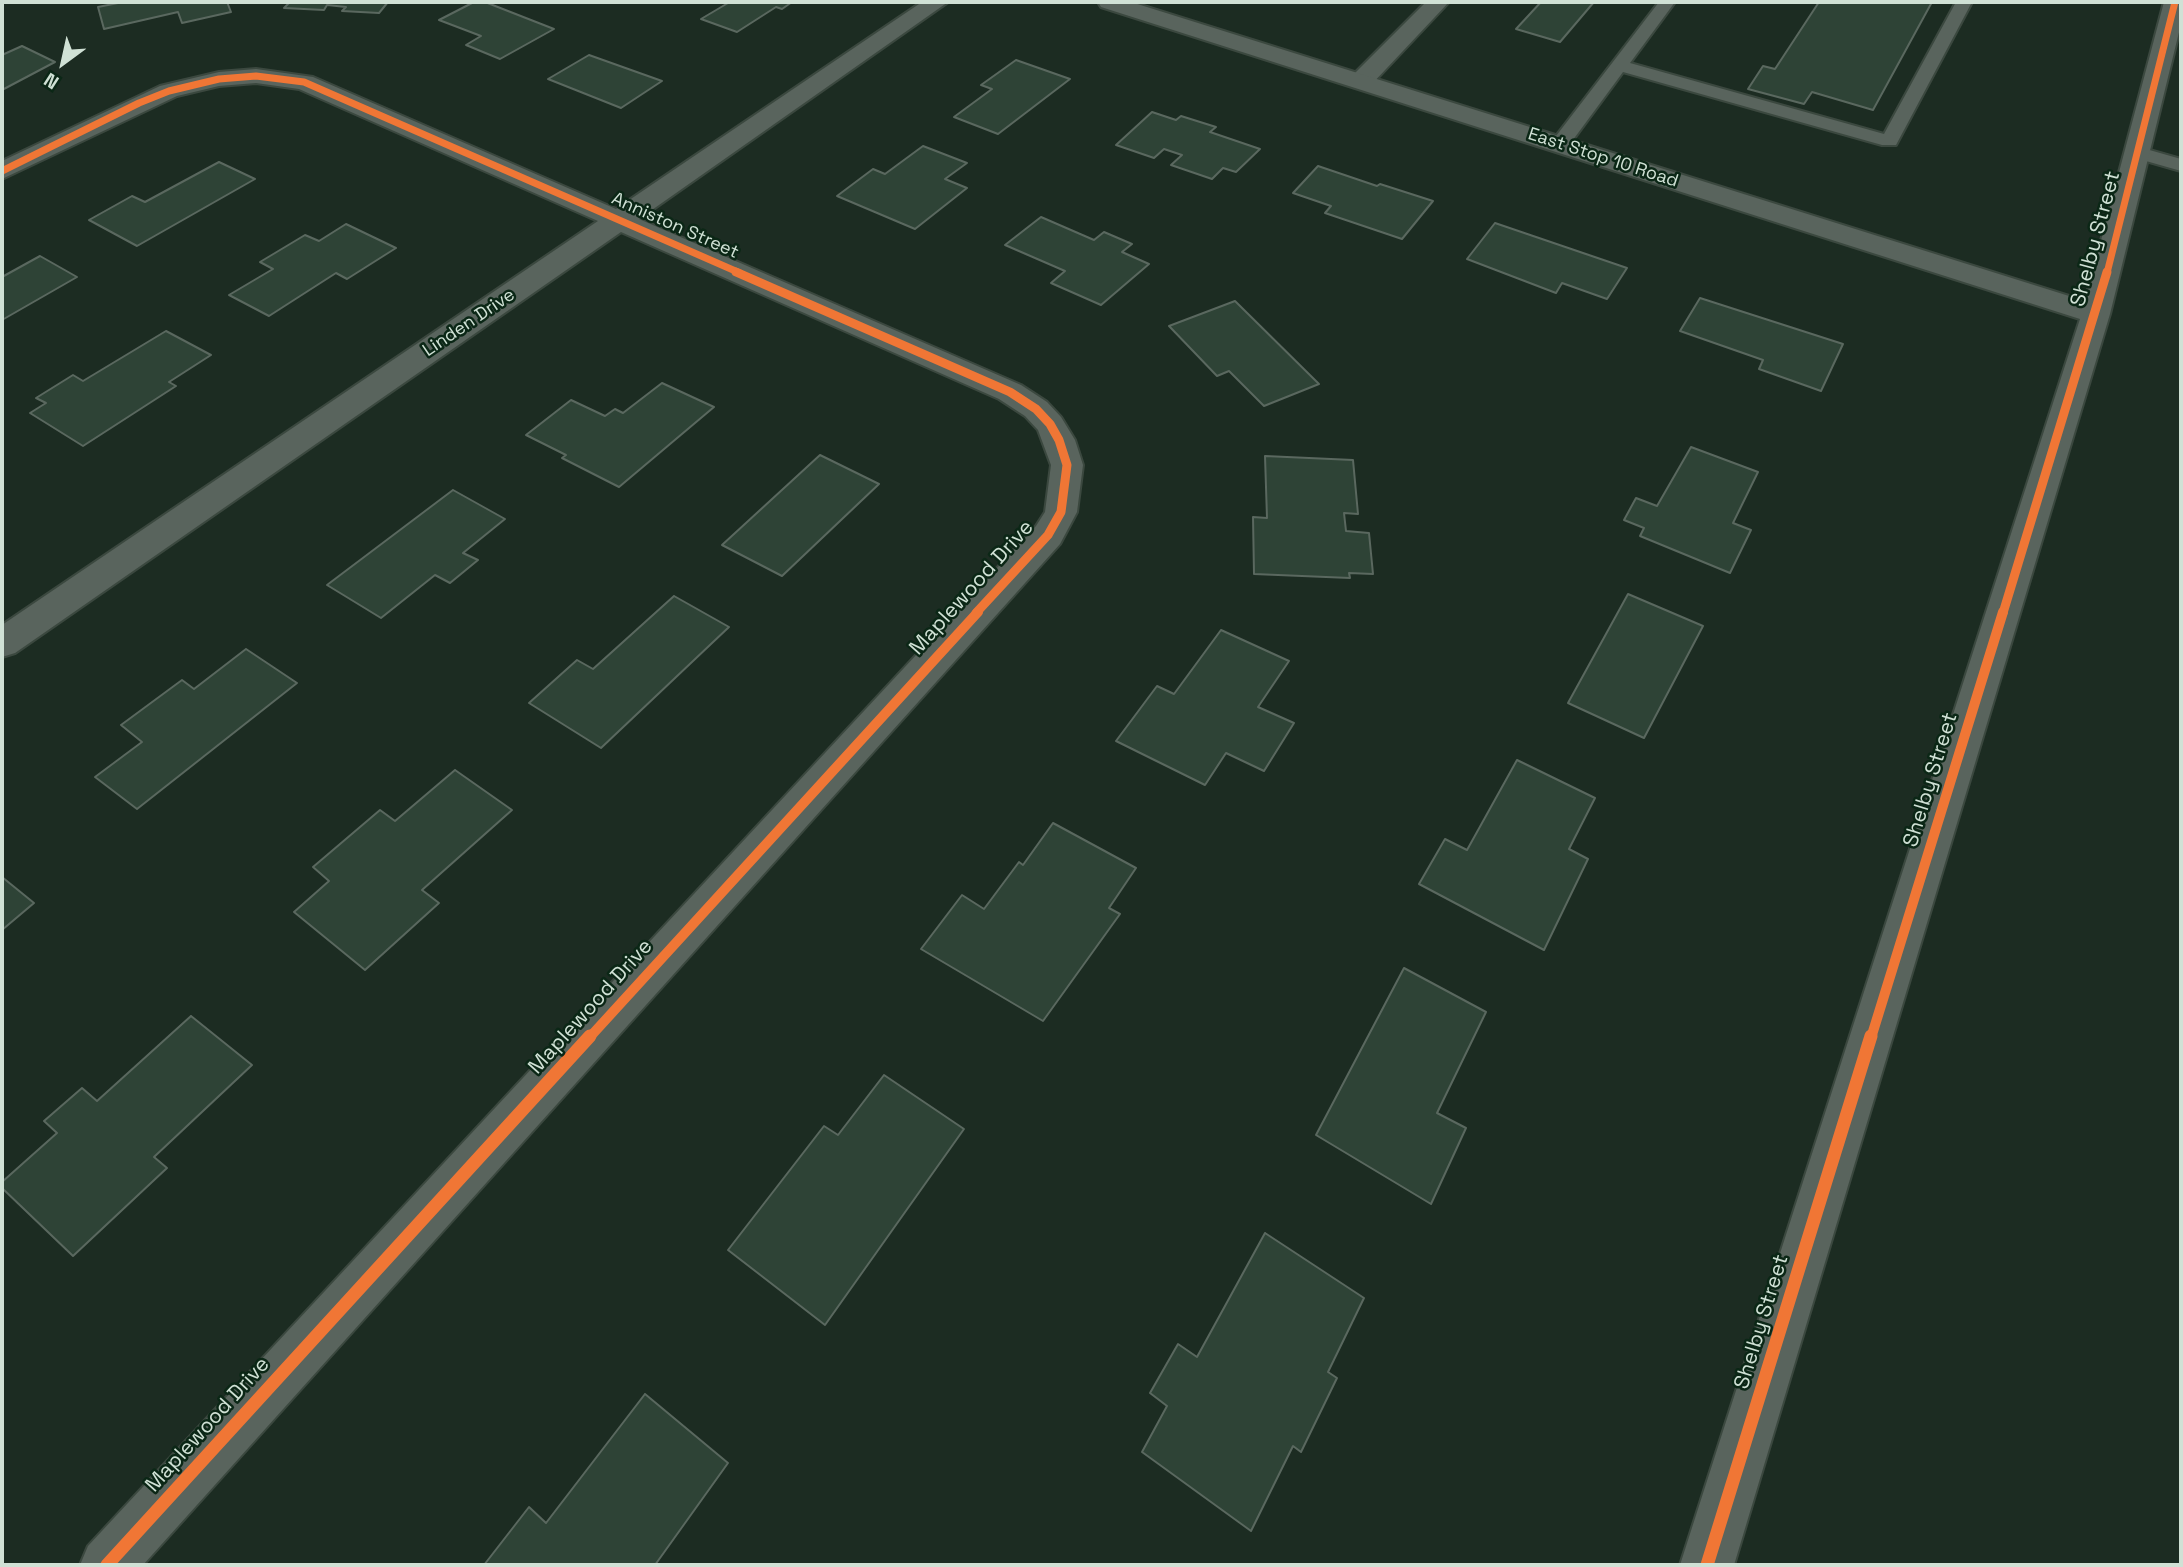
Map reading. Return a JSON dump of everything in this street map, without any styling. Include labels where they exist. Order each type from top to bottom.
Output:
[{"type":"street","name":"Linden Drive","points":[[2,643],[937,2]]},
{"type":"street","name":"East Stop 10 Road","points":[[1109,2],[2096,314]]},
{"type":"street","points":[[1361,81],[1438,2]]},
{"type":"street","name":"Shelby Street","points":[[1707,1565],[2096,314],[2139,153],[2175,2]]},
{"type":"street","name":"Anniston Street","points":[[2,171],[149,98],[189,86],[239,77],[278,77],[304,82],[1010,392],[1036,409],[1050,424],[1065,458]]},
{"type":"street","name":"Maplewood Drive","points":[[107,1565],[1048,535],[1057,520],[1068,480],[1065,458]]},
{"type":"lane","points":[[1560,144],[1667,2]]},
{"type":"lane","points":[[1619,65],[1889,141],[1964,2]]},
{"type":"lane","points":[[2139,153],[2181,165]]},
{"type":"building","points":[[123,2],[227,2],[231,12],[182,23],[178,12],[104,29],[98,7]]},
{"type":"building","points":[[290,2],[388,2],[379,13],[342,11],[346,7],[327,5],[324,10],[284,8]]},
{"type":"building","points":[[474,2],[485,2],[554,29],[500,59],[466,45],[481,36],[439,20]]},
{"type":"building","points":[[725,2],[792,2],[782,9],[776,7],[737,32],[701,19],[728,3]]},
{"type":"building","points":[[1541,2],[1594,2],[1560,42],[1516,29]]},
{"type":"building","points":[[1819,2],[1932,2],[1873,110],[1812,92],[1804,104],[1748,89],[1763,66],[1775,69]]},
{"type":"building","points":[[22,46],[55,62],[2,90],[2,55]]},
{"type":"building","points":[[589,55],[662,81],[621,108],[548,79]]},
{"type":"building","points":[[1016,60],[1070,79],[998,134],[954,117],[992,89],[981,85]]},
{"type":"building","points":[[1152,112],[1176,120],[1181,116],[1216,127],[1210,132],[1260,149],[1236,172],[1223,168],[1212,179],[1171,165],[1182,155],[1164,149],[1154,158],[1116,145]]},
{"type":"building","points":[[923,146],[967,163],[945,179],[967,188],[915,229],[837,196],[873,169],[885,174]]},
{"type":"building","points":[[219,162],[255,179],[137,246],[89,220],[132,196],[145,202]]},
{"type":"building","points":[[1318,166],[1433,201],[1402,239],[1325,213],[1331,206],[1293,193]]},
{"type":"building","points":[[1041,217],[1094,240],[1104,232],[1132,244],[1122,252],[1149,264],[1101,305],[1051,283],[1065,271],[1005,245]]},
{"type":"building","points":[[1495,223],[1627,268],[1607,299],[1562,283],[1556,293],[1467,259]]},
{"type":"building","points":[[346,224],[396,248],[347,279],[336,273],[269,316],[229,295],[273,269],[260,262],[305,235],[319,241]]},
{"type":"building","points":[[40,256],[77,277],[2,320],[2,277]]},
{"type":"building","points":[[1700,298],[1843,344],[1821,391],[1759,369],[1763,360],[1680,331]]},
{"type":"building","points":[[1235,301],[1319,384],[1264,406],[1229,371],[1217,376],[1169,326]]},
{"type":"building","points":[[166,331],[211,355],[169,382],[176,386],[83,446],[30,413],[46,403],[36,398],[73,375],[83,381]]},
{"type":"building","points":[[662,383],[714,407],[619,487],[562,458],[566,455],[526,435],[571,400],[605,416],[615,409],[623,413]]},
{"type":"building","points":[[1691,447],[1758,472],[1733,523],[1751,530],[1730,573],[1640,536],[1644,528],[1624,520],[1636,498],[1657,506]]},
{"type":"building","points":[[820,455],[879,484],[782,576],[722,545]]},
{"type":"building","points":[[1265,456],[1353,460],[1358,514],[1344,513],[1346,531],[1369,533],[1373,574],[1349,573],[1350,578],[1254,574],[1253,517],[1267,518]]},
{"type":"building","points":[[453,490],[505,519],[463,553],[478,560],[450,583],[435,575],[381,618],[327,585]]},
{"type":"building","points":[[1628,594],[1703,626],[1644,738],[1568,703]]},
{"type":"building","points":[[674,596],[729,627],[601,748],[529,703],[577,660],[593,669]]},
{"type":"building","points":[[1221,630],[1289,661],[1258,707],[1294,723],[1264,771],[1226,753],[1205,785],[1116,741],[1157,686],[1174,694]]},
{"type":"building","points":[[246,649],[297,683],[137,809],[95,777],[142,742],[121,725],[182,680],[194,689]]},
{"type":"building","points":[[1517,760],[1595,798],[1569,849],[1588,859],[1544,950],[1419,884],[1445,839],[1467,850]]},
{"type":"building","points":[[455,770],[512,810],[422,890],[439,903],[365,970],[294,912],[329,881],[313,867],[380,810],[395,821]]},
{"type":"building","points":[[1053,823],[1136,868],[1109,908],[1120,914],[1043,1021],[921,949],[962,895],[984,909],[1019,862],[1023,865]]},
{"type":"building","points":[[2,877],[34,903],[2,930]]},
{"type":"building","points":[[1404,968],[1486,1012],[1437,1113],[1466,1128],[1431,1204],[1316,1135]]},
{"type":"building","points":[[191,1016],[252,1065],[154,1157],[167,1168],[73,1256],[2,1188],[2,1182],[57,1133],[44,1121],[82,1088],[97,1101]]},
{"type":"building","points":[[884,1075],[964,1129],[825,1325],[728,1250],[824,1126],[838,1135]]},
{"type":"building","points":[[1265,1233],[1364,1298],[1328,1372],[1337,1378],[1301,1452],[1293,1446],[1251,1531],[1142,1452],[1167,1406],[1150,1393],[1178,1344],[1197,1357]]},
{"type":"building","points":[[645,1394],[728,1463],[655,1565],[484,1565],[529,1507],[546,1523]]},
{"type":"cycle path","points":[[1707,1565],[2096,314],[2139,153],[2175,2]]},
{"type":"cycle path","points":[[2,171],[139,103],[169,91],[219,79],[256,76],[304,82],[1010,392],[1036,409],[1050,424],[1059,440],[1067,465],[1061,512],[1048,535],[107,1565]]}]
